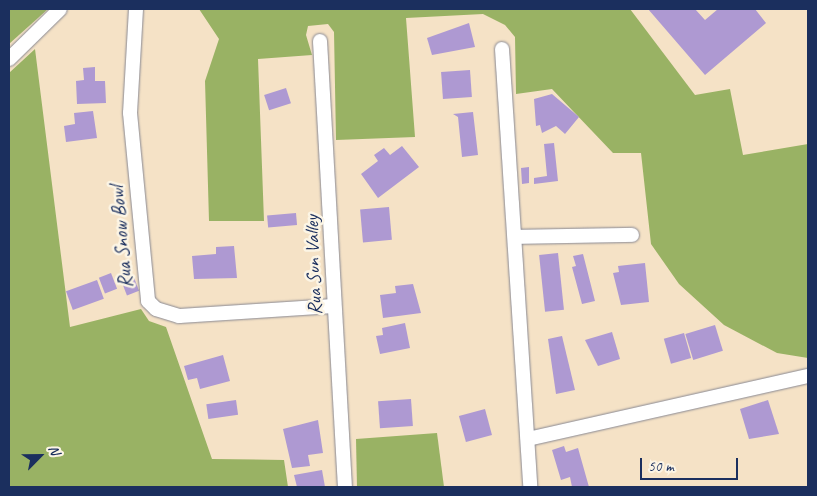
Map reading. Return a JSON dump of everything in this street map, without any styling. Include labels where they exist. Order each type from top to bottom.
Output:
[{"type":"street","points":[[9,59],[60,9]]},
{"type":"street","name":"Rua Snow Bowl","points":[[136,9],[130,113],[148,301],[156,309],[179,316],[334,306]]},
{"type":"street","name":"Rua Sun Valley","points":[[320,41],[344,487]]},
{"type":"street","points":[[502,49],[516,237],[530,487]]},
{"type":"street","points":[[516,237],[632,235]]},
{"type":"street","points":[[528,439],[808,376]]},
{"type":"green space","points":[[9,9],[48,9],[9,44]]},
{"type":"green space","points":[[199,9],[630,9],[695,95],[730,89],[743,155],[808,144],[808,358],[777,353],[724,325],[679,284],[651,244],[641,153],[613,153],[552,89],[516,94],[515,37],[505,25],[483,14],[406,18],[415,137],[336,140],[334,32],[328,24],[308,26],[306,35],[312,55],[258,59],[264,221],[209,221],[205,81],[219,39]]},
{"type":"green space","points":[[35,49],[70,327],[141,309],[149,321],[166,327],[212,459],[284,460],[288,487],[9,487],[9,73]]},
{"type":"green space","points":[[437,433],[444,487],[357,487],[356,439]]},
{"type":"building","points":[[648,9],[695,9],[705,20],[718,9],[755,9],[766,23],[705,75]]},
{"type":"building","points":[[469,23],[475,47],[432,55],[427,38]]},
{"type":"building","points":[[95,67],[95,81],[105,81],[106,103],[77,104],[76,81],[84,80],[83,68]]},
{"type":"building","points":[[470,70],[472,97],[443,99],[441,72]]},
{"type":"building","points":[[286,88],[291,103],[269,110],[264,95]]},
{"type":"building","points":[[552,94],[579,117],[565,134],[556,126],[542,133],[540,125],[536,126],[534,99]]},
{"type":"building","points":[[93,111],[97,138],[66,142],[64,126],[75,124],[74,113]]},
{"type":"building","points":[[473,112],[478,155],[462,157],[458,117],[453,114]]},
{"type":"building","points":[[554,143],[558,181],[534,184],[534,178],[547,176],[544,144]]},
{"type":"building","points":[[402,146],[419,167],[378,198],[361,174],[378,161],[374,155],[384,148],[390,155]]},
{"type":"building","points":[[529,167],[529,183],[522,184],[521,168]]},
{"type":"building","points":[[389,207],[392,240],[363,242],[360,210]]},
{"type":"building","points":[[296,213],[297,225],[268,227],[267,216]]},
{"type":"building","points":[[234,246],[237,278],[194,279],[192,256],[216,254],[216,247]]},
{"type":"building","points":[[558,253],[564,310],[545,312],[539,255]]},
{"type":"building","points":[[583,254],[595,301],[582,304],[572,267],[576,266],[573,256]]},
{"type":"building","points":[[645,263],[649,302],[621,305],[613,273],[619,272],[618,266]]},
{"type":"building","points":[[111,273],[117,289],[105,294],[99,278]]},
{"type":"building","points":[[133,275],[139,291],[127,296],[121,280]]},
{"type":"building","points":[[97,280],[104,299],[73,310],[66,291]]},
{"type":"building","points":[[413,284],[421,313],[383,318],[380,295],[396,293],[395,286]]},
{"type":"building","points":[[405,323],[410,348],[380,354],[376,336],[383,335],[382,328]]},
{"type":"building","points":[[715,325],[723,351],[693,360],[685,334]]},
{"type":"building","points":[[612,332],[620,359],[598,366],[585,340]]},
{"type":"building","points":[[684,333],[691,358],[671,364],[664,339]]},
{"type":"building","points":[[562,336],[575,390],[556,394],[548,339]]},
{"type":"building","points":[[223,355],[230,381],[200,389],[197,378],[188,380],[184,366]]},
{"type":"building","points":[[411,399],[413,426],[380,428],[378,401]]},
{"type":"building","points":[[236,400],[238,415],[208,419],[206,404]]},
{"type":"building","points":[[768,400],[779,434],[749,439],[740,409]]},
{"type":"building","points":[[485,409],[492,435],[466,442],[459,416]]},
{"type":"building","points":[[318,420],[323,453],[308,455],[310,466],[292,468],[283,429]]},
{"type":"building","points":[[564,446],[566,452],[578,448],[589,487],[572,487],[570,477],[561,480],[552,450]]},
{"type":"building","points":[[322,470],[325,487],[297,487],[294,475]]}]
